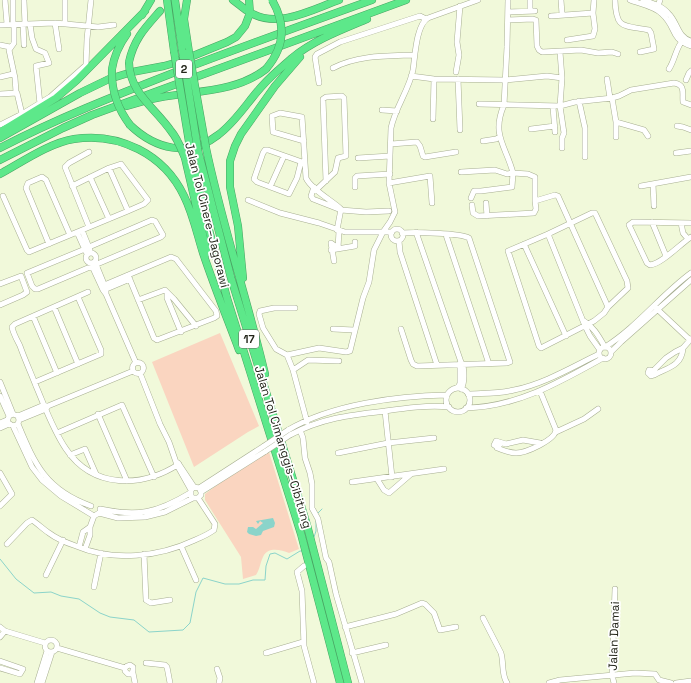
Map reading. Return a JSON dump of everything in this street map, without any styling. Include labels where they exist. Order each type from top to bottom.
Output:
[{"type":"highway","points":[[151,0],[145,11],[126,36],[114,58],[112,69],[114,95],[123,115],[130,125],[148,139],[171,148],[184,149],[203,145],[218,136],[263,84],[309,46],[398,3]]},
{"type":"highway","name":"Jalan Tol Cinere–Jagorawi","points":[[167,0],[188,156],[221,276],[267,425]]},
{"type":"highway","name":"Jalan Tol Cimanggis–Cibitung","points":[[175,0],[198,151],[231,278],[307,525],[348,683]]},
{"type":"highway","points":[[187,0],[184,19],[206,148],[225,230],[256,335],[278,432]]},
{"type":"highway","points":[[233,0],[246,10]]},
{"type":"highway","points":[[0,138],[102,82],[128,73],[178,62],[227,42],[236,36],[245,26],[250,13],[249,0]]},
{"type":"highway","points":[[92,115],[106,113],[148,100],[236,85],[252,78],[266,69],[276,55],[281,36],[282,26],[280,17],[272,0]]},
{"type":"highway","points":[[253,14],[266,19],[284,19],[339,0]]},
{"type":"highway","name":"2","points":[[0,148],[60,118],[97,102],[234,49],[372,0]]},
{"type":"highway","name":"2","points":[[0,160],[92,115],[406,0]]},
{"type":"highway","points":[[0,132],[56,98],[77,80],[145,11]]},
{"type":"highway","points":[[160,11],[136,39],[129,62],[131,77],[140,94],[172,131],[188,156],[216,288]]},
{"type":"highway","points":[[244,296],[238,226],[230,187],[230,161],[240,134],[275,86],[309,46]]},
{"type":"highway","points":[[0,174],[60,143],[73,139],[104,138],[130,144],[150,156],[164,167],[176,181],[191,213],[203,253],[267,425]]},
{"type":"highway","name":"Jalan Tol Cimanggis–Cibitung","points":[[267,425],[301,534],[340,683]]},
{"type":"street","points":[[5,0],[7,24]]},
{"type":"street","points":[[13,0],[14,43],[9,50],[15,78],[16,92],[18,94],[22,114]]},
{"type":"street","points":[[65,0],[65,23]]},
{"type":"street","points":[[0,125],[40,104],[56,93],[86,65],[91,0]]},
{"type":"street","points":[[295,308],[274,308],[260,310],[259,312],[263,328],[276,349],[287,355],[323,348],[349,352],[363,298],[370,282],[374,250],[394,212],[390,183],[391,128],[411,76],[414,55],[422,23],[426,19],[478,0]]},
{"type":"street","points":[[471,198],[472,192],[474,191],[512,187],[513,173],[509,157],[505,152],[500,137],[499,121],[504,105],[508,0]]},
{"type":"street","points":[[508,12],[533,11],[530,0]]},
{"type":"street","points":[[561,0],[562,14]]},
{"type":"street","points":[[567,40],[593,36],[595,29],[593,13],[594,0]]},
{"type":"street","points":[[615,0],[617,19],[619,23],[649,30],[651,33],[654,49],[640,52]]},
{"type":"street","points":[[630,0],[657,8]]},
{"type":"street","points":[[643,0],[670,14],[682,36],[683,41],[669,69]]},
{"type":"street","points":[[657,8],[660,0]]},
{"type":"street","points":[[24,1],[26,24],[24,45]]},
{"type":"street","points":[[456,72],[459,55],[457,42],[460,6]]},
{"type":"street","points":[[551,16],[562,14],[593,13]]},
{"type":"street","points":[[319,83],[315,56],[317,54],[348,39],[420,16],[426,19]]},
{"type":"street","points":[[508,20],[536,19],[537,46],[542,52],[581,50],[598,53],[612,52],[618,54]]},
{"type":"street","points":[[0,25],[55,23],[98,27],[114,25]]},
{"type":"street","points":[[55,23],[59,49]]},
{"type":"street","points":[[26,24],[36,49],[45,53],[49,63],[36,66],[40,104]]},
{"type":"street","points":[[683,41],[691,42]]},
{"type":"street","points":[[683,41],[691,46]]},
{"type":"street","points":[[0,45],[10,47]]},
{"type":"street","points":[[560,52],[562,78],[560,106],[564,133],[562,138],[562,148]]},
{"type":"street","points":[[333,68],[345,62],[363,58],[414,55]]},
{"type":"street","points":[[686,80],[691,71]]},
{"type":"street","points":[[0,77],[13,74]]},
{"type":"street","points":[[411,76],[434,79],[505,80],[547,76],[562,78]]},
{"type":"street","points":[[433,119],[434,79]]},
{"type":"street","points":[[458,79],[460,130]]},
{"type":"street","points":[[607,80],[616,122],[616,137]]},
{"type":"street","points":[[479,104],[553,107],[579,101],[611,98],[631,90],[674,83],[678,84],[684,90],[683,102],[691,105]]},
{"type":"street","points":[[0,94],[16,92]]},
{"type":"street","points":[[326,181],[323,99],[326,97],[342,96],[344,98],[346,154],[344,157],[338,158],[335,172],[326,181],[316,188],[311,196],[313,199],[341,210],[366,212],[389,211]]},
{"type":"street","points":[[579,101],[585,128],[585,157]]},
{"type":"street","points":[[531,129],[555,129],[553,107]]},
{"type":"street","points":[[382,110],[397,111]]},
{"type":"street","points":[[304,141],[273,132],[272,116],[280,113],[302,116],[304,141],[303,162],[306,180]]},
{"type":"street","points":[[616,122],[644,130],[648,136]]},
{"type":"street","points":[[677,126],[691,130]]},
{"type":"street","points":[[483,141],[500,137]]},
{"type":"street","points":[[391,144],[417,142],[423,156],[425,157],[456,152]]},
{"type":"street","points":[[265,150],[303,162],[290,193],[287,194],[257,182],[253,178],[265,150]]},
{"type":"street","points":[[676,153],[691,151]]},
{"type":"street","points":[[89,152],[69,163],[65,167],[89,227]]},
{"type":"street","points":[[270,187],[284,156]]},
{"type":"street","points":[[358,158],[390,156]]},
{"type":"street","points":[[3,196],[28,252],[128,211],[146,203],[148,200],[123,165],[119,164],[72,186]]},
{"type":"street","points":[[109,168],[128,211]]},
{"type":"street","points":[[461,172],[495,170],[507,174],[528,174],[535,176],[536,211],[534,212],[475,216],[472,211],[472,205]]},
{"type":"street","points":[[355,187],[355,178],[357,176],[390,174]]},
{"type":"street","points":[[390,183],[430,176],[432,203]]},
{"type":"street","points":[[641,186],[691,176]]},
{"type":"street","points":[[49,244],[26,188],[28,184],[42,177],[46,180],[70,235]]},
{"type":"street","points":[[90,177],[109,219]]},
{"type":"street","points":[[297,178],[306,180],[341,210]]},
{"type":"street","points":[[653,184],[654,206]]},
{"type":"street","points":[[535,201],[558,195],[608,307]]},
{"type":"street","points":[[248,200],[288,216],[319,223],[338,230],[354,232],[392,232],[397,229],[402,232],[446,234],[468,237],[476,255],[510,360],[508,363],[419,367],[413,364],[409,357],[401,329]]},
{"type":"street","points":[[486,203],[486,216]]},
{"type":"street","points":[[338,248],[338,230],[341,210]]},
{"type":"street","points":[[592,213],[596,214],[628,286],[604,313],[566,336],[541,348],[539,346],[508,252],[509,250],[548,234],[592,213]]},
{"type":"street","points":[[152,220],[155,221],[163,234],[161,237],[38,288],[35,289],[32,286],[27,273],[87,248],[152,220]]},
{"type":"street","points":[[681,224],[683,233],[689,238],[654,264],[649,264],[629,226],[630,223],[633,222],[691,223]]},
{"type":"street","points":[[652,222],[666,256]]},
{"type":"street","points":[[80,231],[89,254],[96,257],[93,264],[136,363],[142,365],[143,370],[140,373]]},
{"type":"street","points":[[392,232],[391,236],[393,240],[399,241]]},
{"type":"street","points":[[402,232],[402,238],[399,241],[400,252],[437,365]]},
{"type":"street","points":[[416,232],[461,364],[459,389]]},
{"type":"street","points":[[446,234],[490,364]]},
{"type":"street","points":[[548,234],[590,336],[602,350],[604,358]]},
{"type":"street","points":[[334,261],[331,250],[355,246],[355,242]]},
{"type":"street","points":[[524,244],[566,336]]},
{"type":"street","points":[[89,254],[86,257],[86,262],[93,264]]},
{"type":"street","points":[[104,289],[129,277],[171,257],[176,259],[217,313],[217,316],[181,332],[160,340],[155,340],[129,277]]},
{"type":"street","points":[[289,433],[337,417],[422,407],[449,408],[459,412],[466,408],[483,407],[504,403],[540,391],[610,356],[611,352],[691,273]]},
{"type":"street","points":[[0,284],[21,276],[27,292],[26,294],[0,305]]},
{"type":"street","points":[[449,408],[447,396],[450,392],[459,389],[468,394],[521,389],[544,380],[602,350],[691,280]]},
{"type":"street","points":[[138,300],[164,290],[174,299],[196,326]]},
{"type":"street","points":[[88,292],[15,324],[12,327],[57,434],[70,455],[84,468],[112,480],[127,481],[154,477],[178,465]]},
{"type":"street","points":[[167,293],[167,298],[181,332]]},
{"type":"street","points":[[35,382],[100,355],[102,352],[78,297]]},
{"type":"street","points":[[54,307],[78,364]]},
{"type":"street","points":[[656,307],[690,340],[683,348],[674,352],[656,371],[677,363],[681,357],[683,348]]},
{"type":"street","points":[[33,316],[57,373]]},
{"type":"street","points":[[333,329],[354,330]]},
{"type":"street","points":[[602,350],[609,349],[611,352]]},
{"type":"street","points":[[287,355],[293,370],[307,422]]},
{"type":"street","points":[[293,370],[308,360],[339,361]]},
{"type":"street","points":[[133,371],[133,367],[136,363]]},
{"type":"street","points":[[0,423],[13,420],[133,371],[140,373]]},
{"type":"street","points":[[8,544],[29,521],[32,520],[49,533],[78,547],[121,556],[144,554],[181,546],[213,531],[215,528],[214,524],[175,459],[140,373]]},
{"type":"street","points":[[0,382],[27,458],[37,474],[48,486],[76,506],[96,513],[118,518],[145,517],[171,510],[195,492],[307,422],[335,411],[386,400],[420,396],[447,396]]},
{"type":"street","points":[[540,391],[556,432]]},
{"type":"street","points":[[466,408],[470,401],[468,394]]},
{"type":"street","points":[[0,396],[34,461],[43,474],[68,495],[91,506],[96,505],[96,513],[90,527],[90,535],[86,549]]},
{"type":"street","points":[[57,434],[98,414],[123,405],[154,477]]},
{"type":"street","points":[[501,445],[505,450],[512,453],[520,453],[530,450],[554,435],[556,432],[584,419],[598,409]]},
{"type":"street","points":[[385,411],[392,476]]},
{"type":"street","points":[[98,414],[127,481]]},
{"type":"street","points":[[0,428],[13,420]]},
{"type":"street","points":[[300,430],[303,438],[305,458],[311,478],[312,508],[316,513],[324,560],[329,562],[352,654],[362,683]]},
{"type":"street","points":[[338,453],[388,443],[434,438]]},
{"type":"street","points":[[501,445],[523,440],[540,444]]},
{"type":"street","points":[[501,445],[505,450]]},
{"type":"street","points":[[70,455],[85,449],[96,474]]},
{"type":"street","points":[[352,482],[444,469]]},
{"type":"street","points":[[0,473],[12,494],[0,506]]},
{"type":"street","points":[[377,478],[384,490],[389,493],[411,474]]},
{"type":"street","points":[[91,506],[96,513]]},
{"type":"street","points":[[78,547],[83,532],[90,527]]},
{"type":"street","points":[[46,574],[63,540]]},
{"type":"street","points":[[181,546],[196,580]]},
{"type":"street","points":[[94,587],[102,553]]},
{"type":"street","points":[[144,554],[146,600],[150,603],[170,600]]},
{"type":"street","points":[[304,566],[297,575],[302,591],[303,642],[314,683]]},
{"type":"street","name":"Jalan Damai","points":[[614,683],[612,675],[615,589]]},
{"type":"street","points":[[345,627],[396,614],[422,603],[434,613],[440,630],[456,627]]},
{"type":"street","points":[[483,618],[501,653],[504,675],[507,683]]},
{"type":"street","points":[[0,636],[1,629],[45,643]]},
{"type":"street","points":[[45,643],[52,639],[56,643],[57,648]]},
{"type":"street","points":[[266,653],[303,642]]},
{"type":"street","points":[[45,643],[44,646],[49,651]]},
{"type":"street","points":[[352,654],[386,645]]},
{"type":"street","points":[[37,683],[49,651],[57,648],[125,668],[127,666],[132,666],[134,670],[131,674],[131,683]]},
{"type":"street","points":[[42,683],[49,651]]},
{"type":"street","points":[[0,660],[23,669],[20,674],[0,668]]},
{"type":"street","points":[[146,664],[165,665],[167,667],[170,683]]},
{"type":"street","points":[[125,668],[126,673],[131,674],[135,683]]},
{"type":"street","points":[[217,669],[220,678],[219,683]]},
{"type":"street","points":[[549,683],[560,680],[635,673],[654,674],[659,680],[671,683]]},
{"type":"street","points":[[676,683],[689,682]]},
{"type":"shaded area","points":[[220,333],[259,426],[194,467],[152,362]]},
{"type":"shaded area","points":[[269,452],[299,549],[289,553],[279,550],[268,551],[263,557],[256,575],[243,579],[241,557],[205,500],[205,494],[225,479]]},
{"type":"water","points":[[273,518],[275,523],[274,527],[263,531],[261,535],[256,536],[247,532],[248,527],[253,527],[256,529],[263,523],[260,521],[258,524],[256,521]]},
{"type":"waterway","points":[[317,514],[322,509]]},
{"type":"waterway","points":[[314,537],[316,531],[316,521]]},
{"type":"waterway","points":[[0,559],[16,579],[34,593],[51,592],[61,596],[79,599],[100,613],[110,617],[134,620],[149,632],[183,630],[190,623],[196,592],[203,578],[225,584],[239,584],[253,580],[265,580],[266,566],[270,554],[275,553],[287,559],[302,551]]}]
